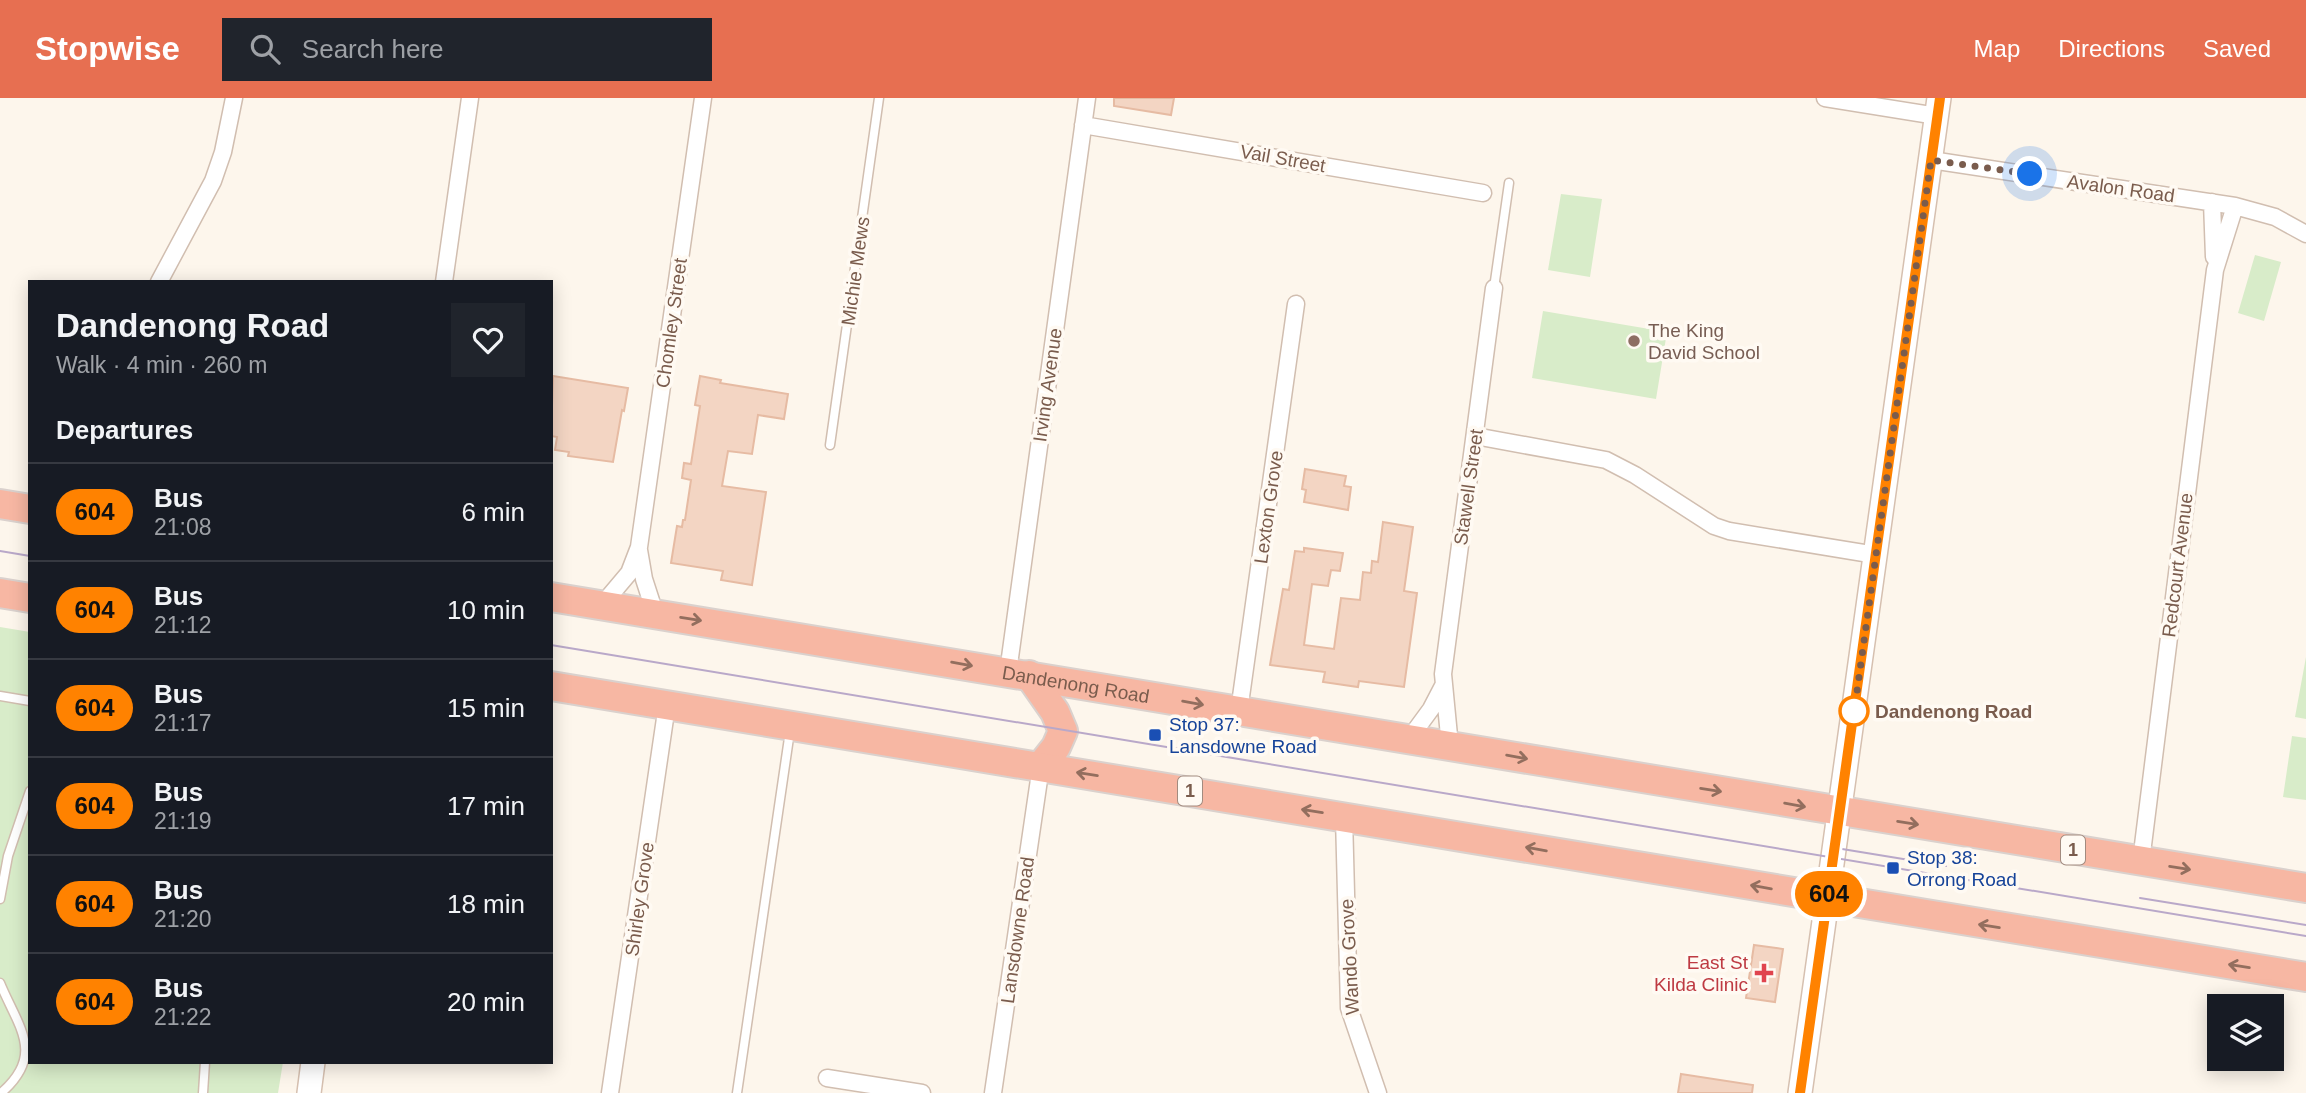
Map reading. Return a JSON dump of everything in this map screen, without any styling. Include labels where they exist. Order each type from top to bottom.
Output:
[{"type":"highway","points":[[0,504],[28,509]]},
{"type":"highway","points":[[0,593],[28,598]]},
{"type":"highway","name":"Dandenong Road","points":[[553,597],[2306,888]]},
{"type":"highway","points":[[1018,673],[1055,712],[1063,730],[1056,747],[1041,766]]},
{"type":"highway","name":"1","points":[[553,686],[2306,977]]},
{"type":"main road","points":[[1800,1093],[1938,107]]},
{"type":"main road","points":[[309,1093],[313,1064]]},
{"type":"street","points":[[160,280],[213,181],[223,152],[234,98]]},
{"type":"street","points":[[443,280],[470,98]]},
{"type":"street","name":"Chomley Street","points":[[602,605],[629,573],[639,547],[703,98]]},
{"type":"street","name":"Irving Avenue","points":[[1018,673],[1087,98]]},
{"type":"street","points":[[1825,98],[1938,107]]},
{"type":"street","name":"Vail Street","points":[[1083,124],[1483,192]]},
{"type":"street","name":"Avalon Road","points":[[1931,160],[2235,206],[2275,217],[2306,234]]},
{"type":"street","name":"Redcourt Avenue","points":[[2212,202],[2215,270]]},
{"type":"street","name":"Redcourt Avenue","points":[[2141,862],[2215,270],[2235,206]]},
{"type":"street","name":"Stawell Street","points":[[1450,746],[1443,685],[1494,288]]},
{"type":"street","name":"Lexton Grove","points":[[1239,711],[1296,304]]},
{"type":"street","points":[[1475,436],[1606,460],[1635,475],[1714,526],[1729,531],[1876,555]]},
{"type":"street","name":"Chomley Street","points":[[639,547],[644,579],[655,613]]},
{"type":"street","name":"Stawell Street","points":[[1409,739],[1431,709],[1443,685]]},
{"type":"street","name":"Shirley Grove","points":[[610,1093],[667,705]]},
{"type":"street","name":"Lansdowne Road","points":[[993,1093],[1041,766]]},
{"type":"street","name":"Wando Grove","points":[[1344,817],[1349,1008],[1378,1093]]},
{"type":"street","points":[[827,1078],[922,1093]]},
{"type":"lane","name":"Michie Mews","points":[[830,445],[879,98]]},
{"type":"lane","points":[[1494,288],[1509,183]]},
{"type":"lane","points":[[0,696],[28,701]]},
{"type":"lane","points":[[737,1093],[791,725]]},
{"type":"lane","points":[[0,899],[8,856],[28,797]]},
{"type":"lane","points":[[0,983],[20,1026],[26,1048],[22,1069],[1,1093]]},
{"type":"lane","points":[[203,1093],[205,1064]]},
{"type":"green space","points":[[1561,194],[1602,199],[1590,277],[1548,270]]},
{"type":"green space","points":[[2255,255],[2281,262],[2264,321],[2238,313]]},
{"type":"green space","points":[[1543,311],[1667,332],[1656,399],[1532,378]]},
{"type":"green space","points":[[0,627],[28,632],[28,1064],[283,1064],[278,1093],[0,1093]]},
{"type":"green space","points":[[2306,657],[2306,719],[2295,717]]},
{"type":"green space","points":[[2292,736],[2306,738],[2306,800],[2283,797]]},
{"type":"building","points":[[1114,98],[1174,98],[1171,115],[1114,106]]},
{"type":"building","points":[[553,376],[628,388],[613,462],[568,456],[569,452],[555,450],[557,437],[553,436]]},
{"type":"building","points":[[700,376],[721,380],[720,383],[788,394],[784,419],[758,415],[752,454],[728,451],[722,486],[766,492],[752,585],[721,580],[723,571],[671,563],[677,526],[682,527],[685,520],[691,480],[682,478],[684,463],[691,464],[700,406],[695,405]]},
{"type":"building","points":[[1305,469],[1346,476],[1344,486],[1351,487],[1348,510],[1304,502],[1306,490],[1302,489]]},
{"type":"building","points":[[1383,522],[1413,527],[1404,591],[1417,593],[1404,687],[1359,681],[1358,687],[1323,682],[1325,672],[1270,665],[1283,589],[1289,590],[1295,551],[1304,552],[1304,548],[1343,553],[1340,571],[1331,570],[1328,586],[1312,584],[1304,645],[1334,649],[1341,598],[1360,600],[1363,572],[1371,573],[1372,561],[1378,562]]},
{"type":"building","name":"East St Kilda Clinic","points":[[1754,945],[1783,949],[1775,1002],[1746,998]]},
{"type":"building","points":[[1681,1074],[1753,1085],[1752,1093],[1678,1093]]},
{"type":"tram line","points":[[0,551],[28,556]]},
{"type":"tram line","points":[[553,645],[2306,936]]},
{"type":"tram line","points":[[1836,848],[1946,866]]},
{"type":"tram line","points":[[2140,898],[2306,925]]},
{"type":"bus line","name":"604","points":[[1800,1093],[1940,98]]},
{"type":"place","name":"The King David School","points":[[1634,341]]},
{"type":"place","name":"Dandenong Road","points":[[1854,711]]},
{"type":"place","name":"Stop 37: Lansdowne Road","points":[[1155,735]]},
{"type":"place","name":"Stop 38: Orrong Road","points":[[1893,868]]},
{"type":"place","name":"East St Kilda Clinic","points":[[1764,973]]},
{"type":"route","points":[[1854,711],[1931,160],[2030,174]]}]
